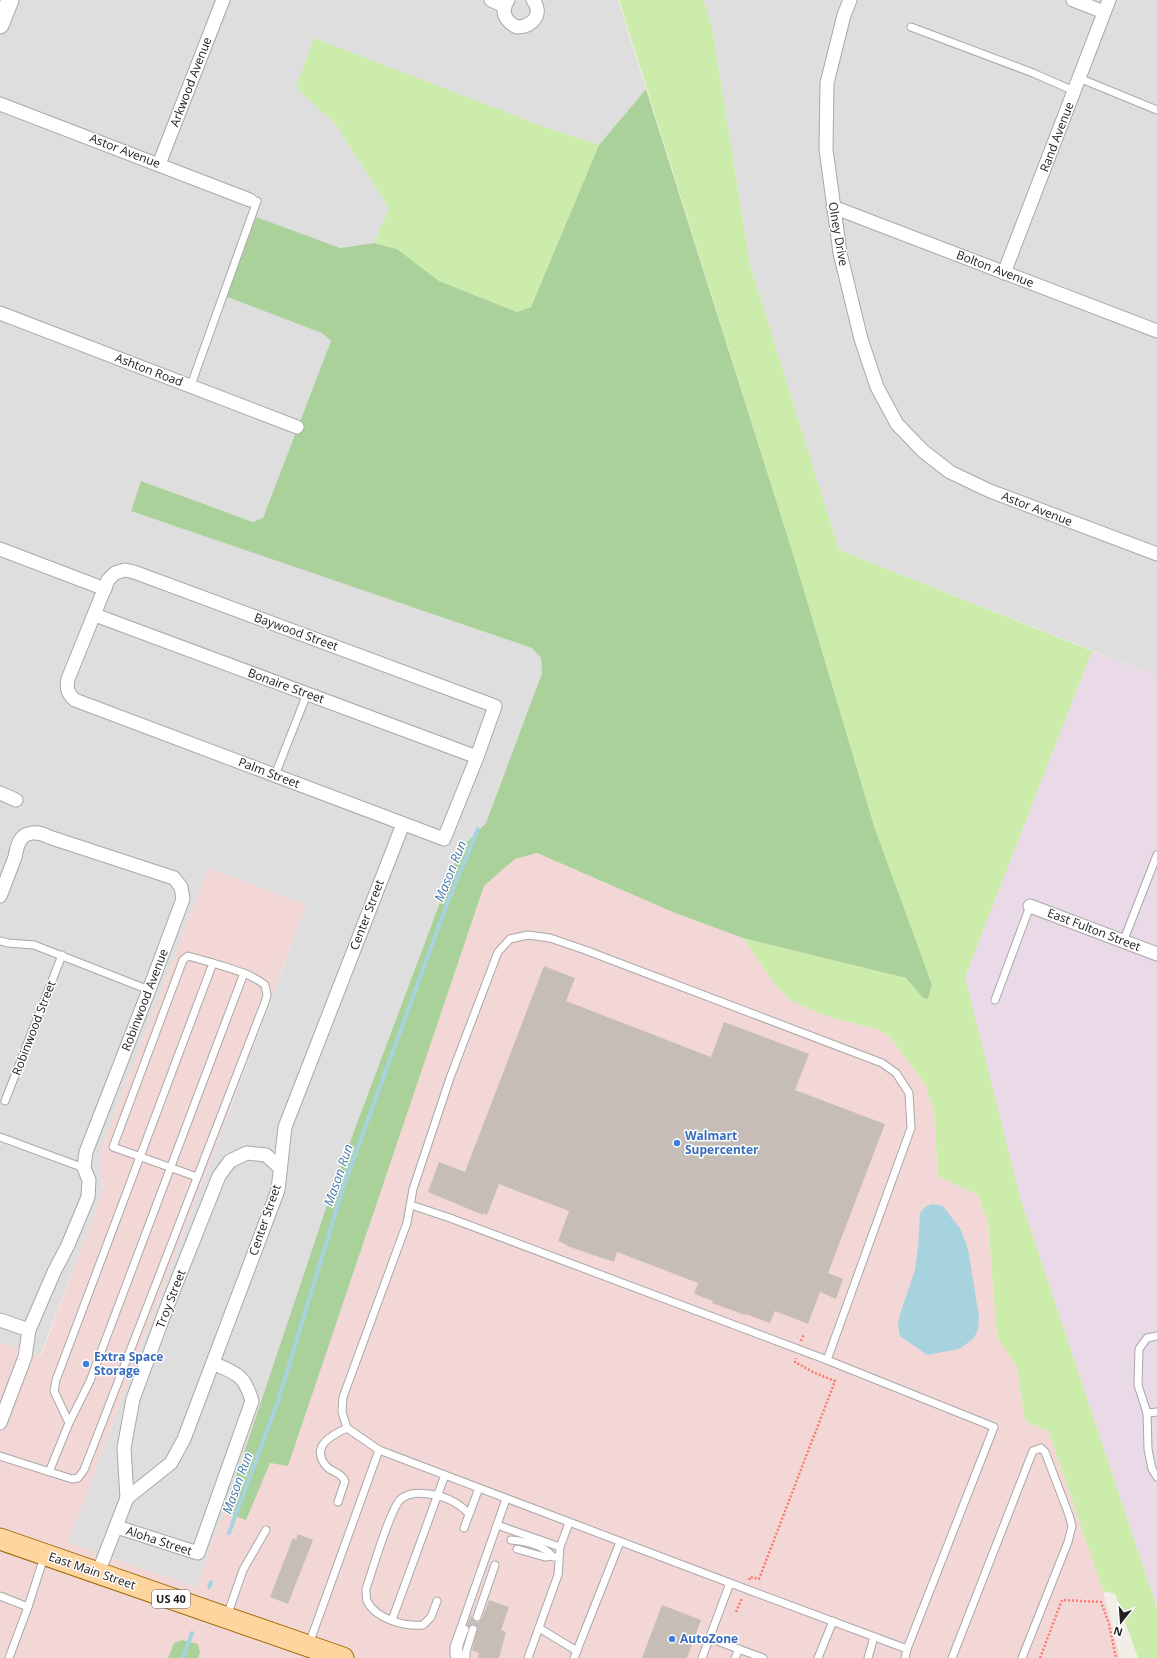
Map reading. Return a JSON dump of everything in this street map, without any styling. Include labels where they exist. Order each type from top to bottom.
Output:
[{"type":"main road","name":"East Main Street","points":[[0,1539],[343,1658]]},
{"type":"street","points":[[0,25],[10,0]]},
{"type":"street","name":"Arkwood Avenue","points":[[159,164],[223,0]]},
{"type":"street","points":[[491,0],[506,3],[504,12],[509,23],[517,27],[524,27],[532,23],[537,16],[537,6],[533,0]]},
{"type":"street","name":"Olney Drive","points":[[850,0],[844,15],[827,83],[826,149],[840,253],[861,339],[877,387],[898,424],[923,451]]},
{"type":"street","points":[[1073,0],[1107,6]]},
{"type":"street","name":"Rand Avenue","points":[[1004,273],[1107,6]]},
{"type":"street","name":"Astor Avenue","points":[[0,104],[254,200]]},
{"type":"street","name":"Bolton Avenue","points":[[833,207],[1157,331]]},
{"type":"street","name":"Ashton Road","points":[[0,313],[191,385],[297,427]]},
{"type":"street","name":"Astor Avenue","points":[[923,451],[950,472],[990,491],[1157,554]]},
{"type":"street","points":[[0,549],[105,589]]},
{"type":"street","name":"Baywood Street","points":[[105,589],[108,580],[115,573],[125,570],[134,572],[495,706]]},
{"type":"street","name":"Palm Street","points":[[105,589],[67,683],[66,687],[69,695],[75,700],[444,839],[477,757],[495,706]]},
{"type":"street","name":"Bonaire Street","points":[[95,615],[477,757]]},
{"type":"street","points":[[0,793],[16,800]]},
{"type":"street","name":"Center Street","points":[[127,1498],[171,1463],[184,1439],[213,1363],[230,1312],[278,1190],[286,1127],[403,824]]},
{"type":"street","name":"Robinwood Avenue","points":[[0,896],[17,854],[18,844],[24,837],[32,833],[41,833],[49,837],[174,878],[181,887],[183,899],[86,1152],[84,1168],[89,1180],[88,1197],[29,1330],[25,1357],[0,1423]]},
{"type":"street","name":"East Fulton Street","points":[[1030,906],[1157,954]]},
{"type":"street","name":"Troy Street","points":[[127,1498],[124,1448],[133,1399],[168,1304],[220,1176],[230,1160],[247,1153],[266,1155],[280,1168]]},
{"type":"street","points":[[0,1320],[29,1330]]},
{"type":"street","name":"Aloha Street","points":[[117,1527],[198,1553],[252,1401],[247,1384],[237,1374],[213,1363]]},
{"type":"street","points":[[98,1573],[127,1498]]},
{"type":"lane","points":[[912,27],[1074,91]]},
{"type":"lane","points":[[1079,78],[1157,110]]},
{"type":"lane","points":[[191,385],[254,200]]},
{"type":"lane","points":[[275,775],[307,694]]},
{"type":"lane","points":[[1123,942],[1157,855]]},
{"type":"lane","points":[[995,1000],[1030,906]]},
{"type":"lane","points":[[827,1360],[911,1128],[909,1093],[896,1073],[882,1063],[585,950],[550,938],[528,935],[510,938],[498,952],[450,1078],[413,1189],[407,1223],[343,1397],[342,1412],[347,1428],[379,1450],[907,1649]]},
{"type":"lane","points":[[0,941],[8,944],[34,945],[149,990]]},
{"type":"lane","name":"Robinwood Street","points":[[6,1101],[62,955]]},
{"type":"lane","points":[[0,1456],[72,1479],[78,1478],[84,1470],[267,995],[265,985],[244,973],[188,956],[183,960],[113,1147],[197,1176]]},
{"type":"lane","points":[[68,1423],[54,1391],[56,1380],[213,963]]},
{"type":"lane","points":[[49,1472],[68,1423],[90,1381],[244,973]]},
{"type":"lane","points":[[0,1137],[84,1168]]},
{"type":"lane","points":[[411,1205],[450,1218],[799,1349],[994,1427],[907,1649],[905,1658]]},
{"type":"lane","points":[[1157,1336],[1147,1338],[1139,1349],[1138,1385],[1147,1413],[1148,1449],[1152,1469],[1157,1477]]},
{"type":"lane","points":[[1147,1413],[1157,1412]]},
{"type":"lane","points":[[338,1502],[345,1480],[342,1475],[326,1467],[320,1455],[322,1446],[332,1435],[347,1428]]},
{"type":"lane","points":[[952,1658],[1033,1451],[1041,1448],[1045,1452],[1072,1526],[1068,1542],[1022,1658]]},
{"type":"lane","points":[[308,1646],[379,1450]]},
{"type":"lane","points":[[392,1620],[445,1475]]},
{"type":"lane","points":[[464,1528],[479,1488]]},
{"type":"lane","points":[[436,1601],[430,1617],[423,1625],[413,1626],[392,1620],[376,1612],[367,1600],[366,1589],[393,1510],[401,1498],[414,1493],[438,1496],[461,1506],[469,1514]]},
{"type":"lane","points":[[456,1658],[454,1655],[454,1647],[506,1499]]},
{"type":"lane","points":[[528,1658],[558,1575],[560,1547],[569,1522]]},
{"type":"lane","points":[[497,1525],[560,1547]]},
{"type":"lane","points":[[227,1618],[243,1570],[266,1530]]},
{"type":"lane","points":[[511,1540],[521,1541],[546,1550],[559,1561]]},
{"type":"lane","points":[[574,1658],[620,1542]]},
{"type":"lane","points":[[517,1549],[545,1557],[552,1556]]},
{"type":"lane","points":[[9,1658],[28,1607],[44,1555]]},
{"type":"lane","points":[[473,1616],[491,1564]]},
{"type":"lane","points":[[702,1658],[730,1583]]},
{"type":"lane","points":[[0,1596],[28,1607]]},
{"type":"lane","points":[[818,1658],[833,1621]]},
{"type":"lane","points":[[461,1658],[459,1648],[469,1628],[466,1658]]},
{"type":"lane","points":[[539,1628],[577,1651]]},
{"type":"lane","points":[[868,1658],[874,1637]]},
{"type":"lane","points":[[709,1638],[763,1658]]},
{"type":"lane","points":[[735,1658],[739,1649]]},
{"type":"path","points":[[736,1612],[750,1577],[759,1579],[835,1381],[815,1373],[795,1362],[804,1334]]},
{"type":"path","points":[[1040,1658],[1062,1600],[1102,1602],[1109,1624],[1116,1658]]},
{"type":"shaded area","points":[[0,0],[618,0],[646,89],[599,145],[542,126],[296,87],[336,125],[389,208],[374,243],[340,248],[256,218],[227,297],[322,333],[331,341],[263,518],[253,522],[141,481],[131,510],[532,648],[541,658],[542,673],[486,823],[460,849],[333,1187],[224,1512],[196,1587],[68,1543],[306,906],[208,868],[100,1152],[103,1191],[40,1356],[0,1342]]},
{"type":"shaded area","points":[[703,0],[1157,0],[1157,676],[839,550],[750,265],[712,27]]},
{"type":"shaded area","points":[[1092,651],[1157,676],[1157,1608],[1021,1201],[965,977]]},
{"type":"shaded area","points":[[537,853],[675,913],[743,938],[776,986],[823,1015],[879,1030],[890,1037],[925,1084],[934,1111],[938,1176],[978,1195],[988,1222],[997,1337],[1017,1367],[1025,1421],[1049,1432],[1103,1591],[1120,1658],[198,1658],[200,1652],[174,1643],[168,1658],[0,1658],[0,1342],[41,1356],[103,1191],[100,1152],[208,868],[306,905],[68,1543],[196,1587],[224,1512],[246,1519],[270,1463],[288,1465],[484,886],[515,859]]},
{"type":"green space","points":[[619,0],[703,0],[712,27],[750,265],[839,550],[1092,651],[965,977],[1021,1201],[1157,1608],[1157,1658],[1138,1658],[1115,1594],[1103,1591],[1049,1432],[1025,1421],[1017,1367],[997,1337],[988,1222],[978,1195],[938,1176],[934,1111],[925,1084],[890,1037],[879,1030],[823,1015],[790,1000],[776,986],[743,938],[906,978],[923,998],[928,999],[932,986],[874,826],[794,557]]},
{"type":"green space","points":[[314,38],[542,126],[599,145],[531,307],[517,312],[439,281],[397,249],[374,243],[389,208],[336,125],[296,87]]},
{"type":"green space","points":[[646,89],[794,557],[874,826],[932,985],[928,999],[923,998],[906,978],[743,938],[675,913],[537,853],[515,859],[484,886],[288,1466],[270,1463],[246,1520],[224,1512],[333,1187],[460,849],[486,823],[542,673],[541,658],[532,648],[131,511],[141,481],[253,522],[263,518],[331,341],[322,333],[227,297],[256,217],[340,248],[374,243],[397,249],[439,281],[517,312],[531,307],[599,145]]},
{"type":"green space","points":[[182,1640],[198,1644],[200,1652],[198,1658],[168,1658],[174,1643]]},
{"type":"water","points":[[932,1204],[943,1206],[961,1230],[968,1249],[979,1317],[978,1330],[973,1339],[959,1349],[927,1355],[900,1336],[898,1324],[915,1270],[920,1213],[925,1207]]},
{"type":"building","name":"Walmart Supercenter","points":[[544,966],[575,978],[566,1001],[711,1057],[724,1022],[809,1054],[795,1090],[885,1124],[828,1273],[843,1279],[836,1299],[820,1292],[808,1324],[775,1311],[770,1323],[746,1314],[745,1315],[712,1303],[713,1301],[694,1294],[698,1283],[617,1252],[614,1262],[567,1246],[558,1241],[569,1211],[499,1184],[487,1215],[483,1213],[483,1215],[428,1192],[439,1162],[465,1172]]},
{"type":"building","points":[[298,1534],[313,1540],[288,1604],[270,1597],[293,1538],[296,1540]]},
{"type":"building","points":[[489,1600],[509,1607],[501,1630],[506,1632],[499,1658],[478,1658],[479,1653],[472,1650],[478,1628],[474,1624],[469,1626],[467,1625],[471,1615],[475,1622],[482,1619]]},
{"type":"building","name":"AutoZone","points":[[662,1605],[701,1620],[687,1658],[642,1658]]},
{"type":"waterway","name":"Mason Run","points":[[229,1533],[278,1401],[344,1185],[447,904],[478,829]]},
{"type":"waterway","name":"Mason Run","points":[[209,1587],[211,1582]]},
{"type":"waterway","name":"Mason Run","points":[[183,1658],[192,1633]]},
{"type":"place","name":"Walmart Supercenter","points":[[677,1143]]},
{"type":"place","name":"Extra Space Storage","points":[[86,1364]]},
{"type":"place","name":"AutoZone","points":[[672,1639]]}]
